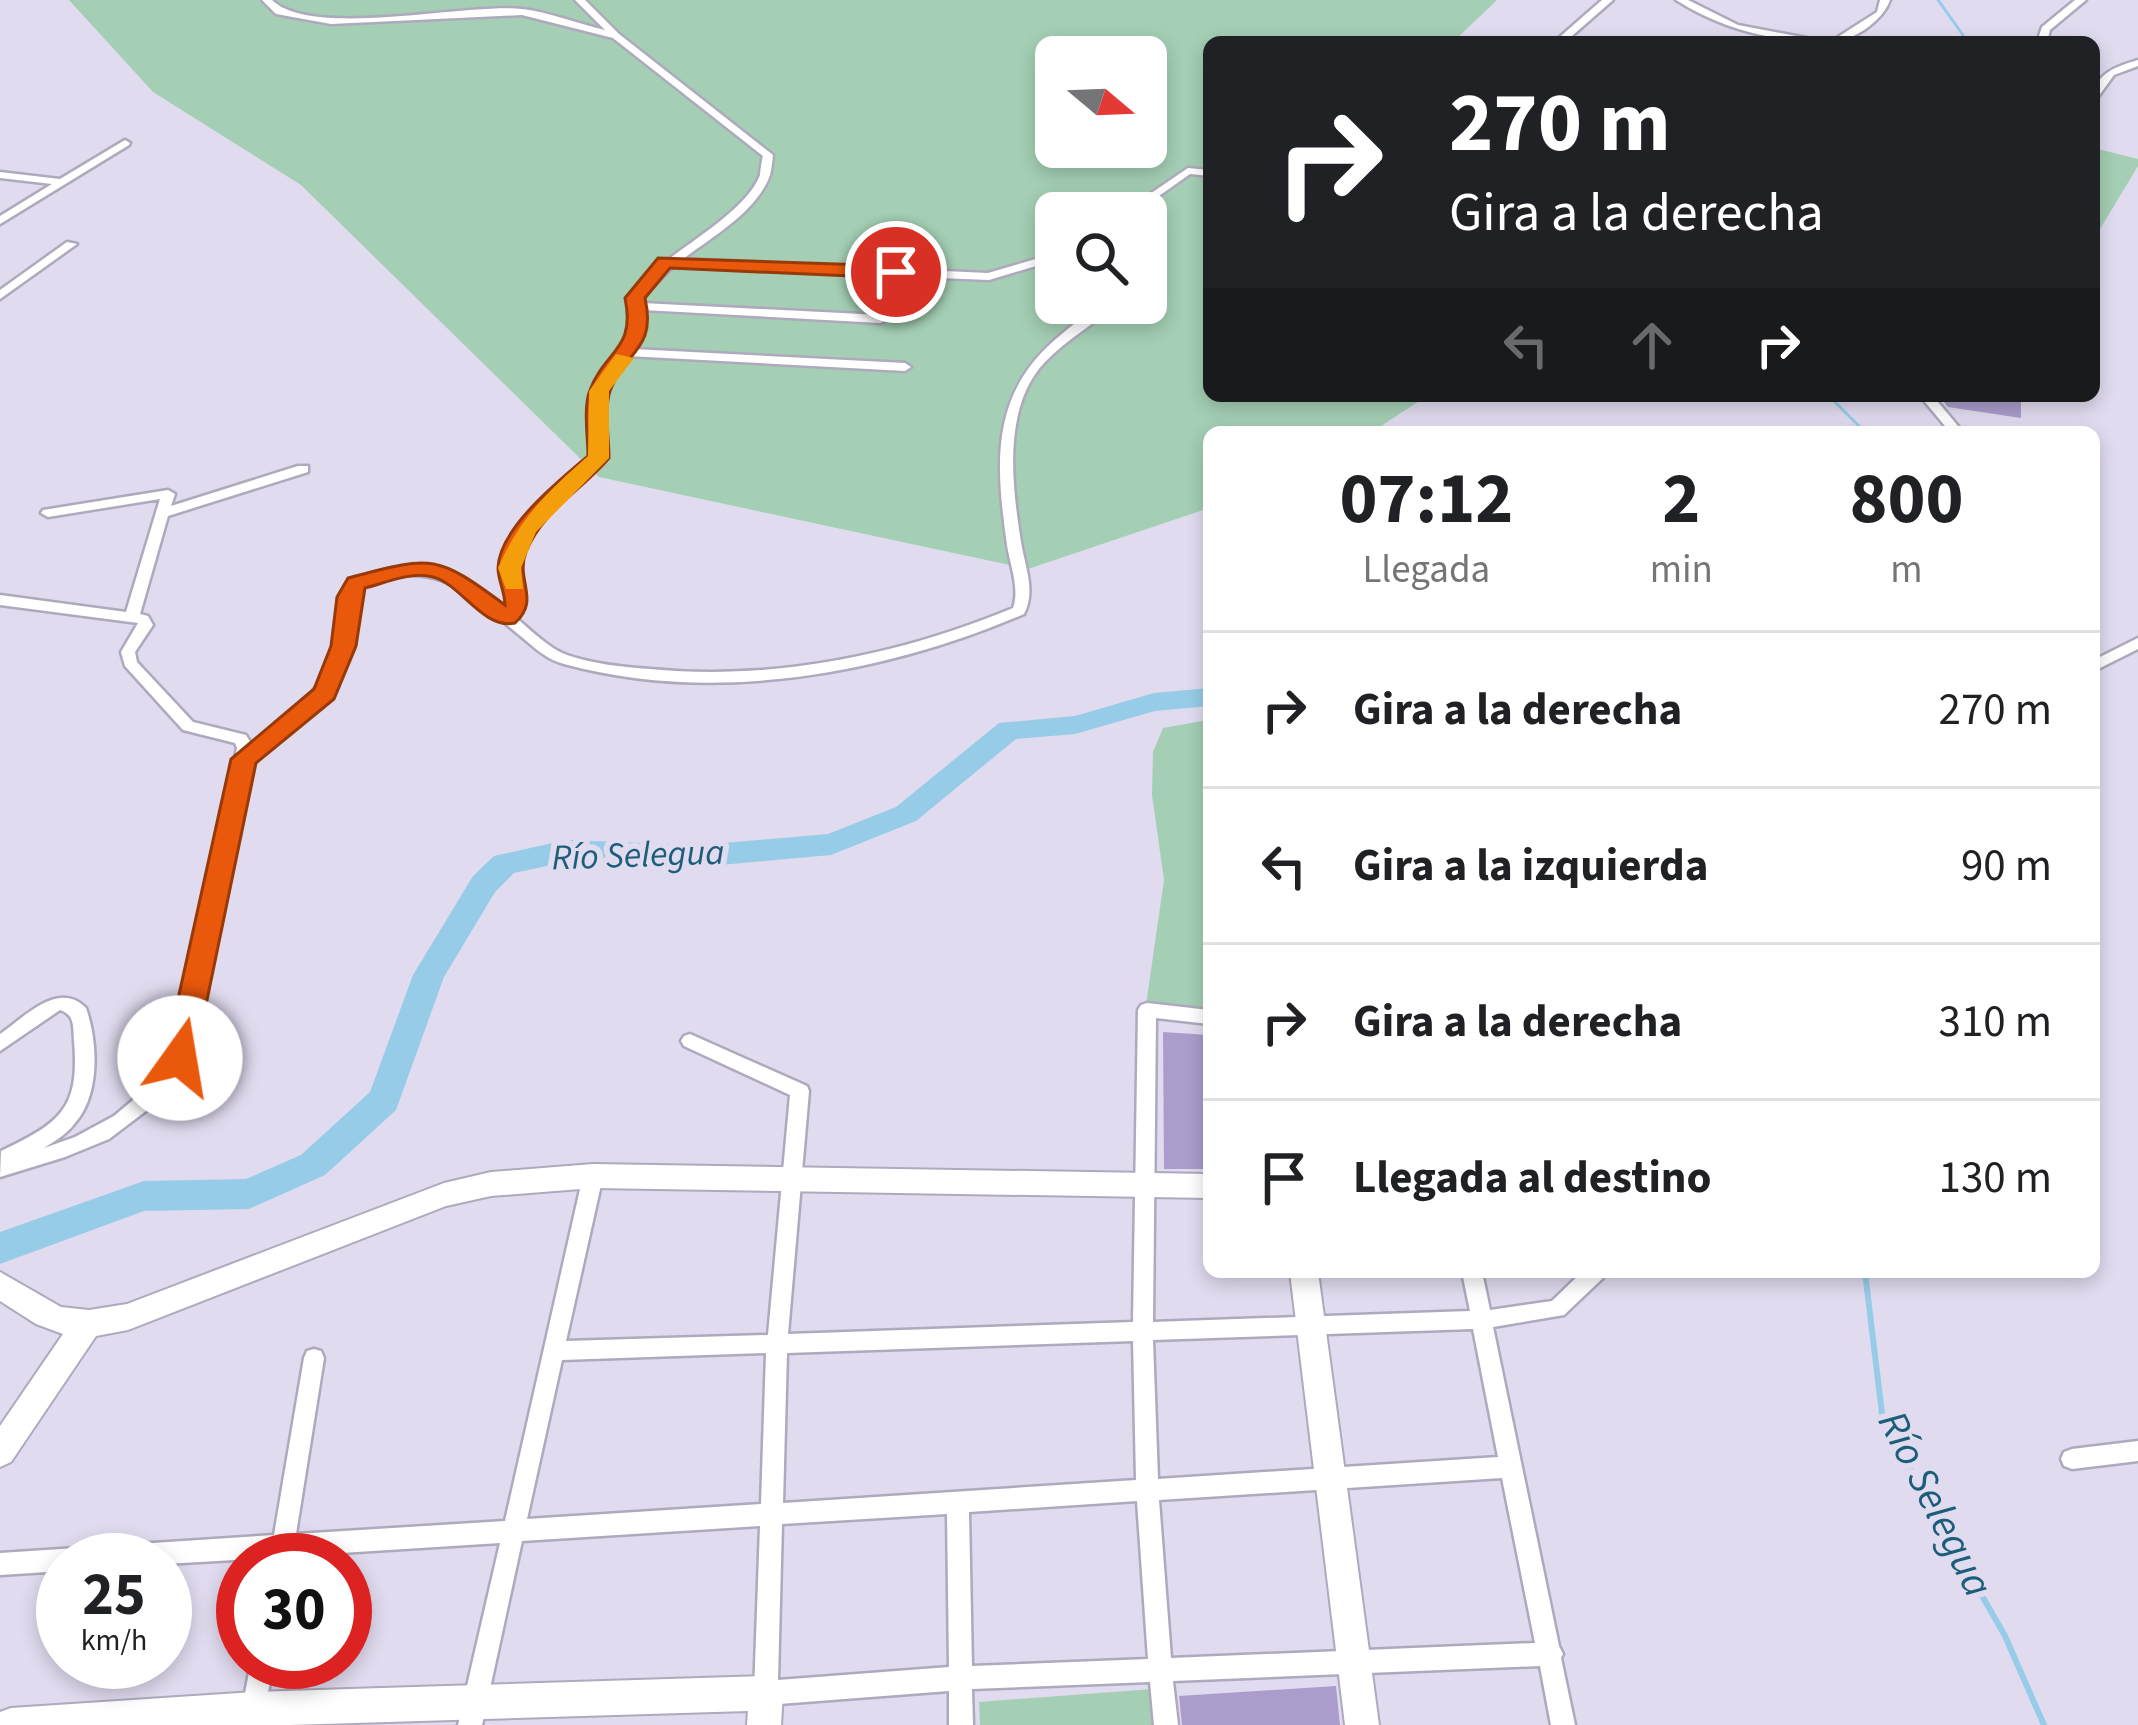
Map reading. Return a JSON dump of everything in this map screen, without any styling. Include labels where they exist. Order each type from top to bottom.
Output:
[{"type":"main road","points":[[0,1285],[36,1310],[86,1328],[128,1317],[444,1195],[491,1184],[593,1176],[792,1183],[1203,1186]]},
{"type":"main road","points":[[1305,1278],[1362,1725]]},
{"type":"main road","points":[[0,1452],[86,1328]]},
{"type":"main road","points":[[11,1725],[254,1709],[472,1715],[765,1709]]},
{"type":"street","points":[[267,0],[279,12],[332,20],[522,12],[616,36]]},
{"type":"street","points":[[506,618],[518,600],[509,568],[515,549],[543,507],[598,458],[599,391],[628,352],[640,323],[635,298],[664,262],[749,202],[767,177],[768,155],[616,36],[580,0]]},
{"type":"street","points":[[1566,36],[1608,0]]},
{"type":"street","points":[[1681,0],[1736,27],[1788,36]]},
{"type":"street","points":[[1844,36],[1880,13],[1885,0]]},
{"type":"street","points":[[2043,36],[2045,29],[2080,0]]},
{"type":"street","points":[[2100,87],[2110,74],[2138,64]]},
{"type":"street","points":[[0,221],[125,143]]},
{"type":"street","points":[[1158,192],[1188,171],[1203,172]]},
{"type":"street","points":[[0,175],[62,182]]},
{"type":"street","points":[[0,295],[71,244]]},
{"type":"street","points":[[664,262],[989,277],[1035,263]]},
{"type":"street","points":[[637,306],[881,319]]},
{"type":"street","points":[[244,759],[325,693],[344,646],[349,597],[357,583],[418,568],[443,571],[558,657],[604,668],[742,677],[933,647],[1019,611],[1024,598],[1008,519],[1009,434],[1028,373],[1087,324]]},
{"type":"street","points":[[628,352],[905,367]]},
{"type":"street","points":[[1931,402],[1952,426]]},
{"type":"street","points":[[164,513],[303,469]]},
{"type":"street","points":[[48,513],[161,492],[169,499],[132,615]]},
{"type":"street","points":[[0,600],[132,615],[146,625],[127,658],[188,726],[241,739],[244,759],[180,1058],[150,1097],[106,1136],[0,1165]]},
{"type":"street","points":[[2100,663],[2138,643]]},
{"type":"street","points":[[0,1044],[57,1003],[73,1005],[80,1013],[85,1090],[80,1109],[66,1127],[0,1165]]},
{"type":"street","points":[[1166,1725],[1146,1491],[1141,1185],[1147,1010],[1203,1016]]},
{"type":"street","points":[[690,1042],[800,1091],[776,1343],[765,1709],[961,1678],[1551,1654]]},
{"type":"street","points":[[472,1715],[558,1351],[593,1176]]},
{"type":"street","points":[[1473,1278],[1563,1725]]},
{"type":"street","points":[[558,1351],[1481,1320],[1557,1310],[1590,1278]]},
{"type":"street","points":[[286,1533],[314,1358]]},
{"type":"street","points":[[2072,1459],[2138,1450]]},
{"type":"street","points":[[372,1543],[1508,1467]]},
{"type":"street","points":[[958,1504],[961,1725]]},
{"type":"street","points":[[0,1564],[216,1554]]},
{"type":"street","points":[[254,1709],[258,1689]]},
{"type":"green space","points":[[69,0],[1497,0],[1459,36],[1203,36],[1203,402],[1418,402],[1381,426],[1203,426],[1203,510],[1028,569],[599,477],[301,185],[153,92]]},
{"type":"green space","points":[[2100,150],[2138,159],[2100,229]]},
{"type":"green space","points":[[1203,721],[1203,1011],[1146,1005],[1164,880],[1152,795],[1153,752],[1163,728]]},
{"type":"green space","points":[[1153,1689],[1156,1725],[980,1725],[979,1702]]},
{"type":"building","points":[[1944,402],[2021,402],[2021,418],[1948,407]]},
{"type":"building","points":[[1163,1032],[1203,1035],[1203,1169],[1164,1169]]},
{"type":"building","points":[[1336,1686],[1340,1725],[1182,1725],[1179,1696]]},
{"type":"waterway","name":"Río Selegua","points":[[1938,0],[1962,36]]},
{"type":"waterway","name":"Río Selegua","points":[[1835,402],[1859,426]]},
{"type":"waterway","name":"Río Selegua","points":[[0,1248],[144,1196],[249,1194],[313,1165],[384,1100],[429,975],[484,884],[505,864],[566,851],[699,856],[831,844],[906,814],[1009,730],[1075,725],[1154,702],[1203,698]]},
{"type":"waterway","name":"Río Selegua","points":[[1866,1278],[1883,1422],[2005,1636],[2044,1725]]},
{"type":"slow traffic","points":[[514,584],[509,568],[525,531],[543,507],[598,458],[599,391],[623,358]]},
{"type":"route","points":[[180,1058],[244,759],[325,693],[344,646],[349,597],[357,583],[418,568],[443,571],[506,618],[515,610],[517,592],[509,568],[515,549],[543,507],[595,464],[599,391],[628,352],[640,323],[635,298],[664,262],[896,272]]}]
